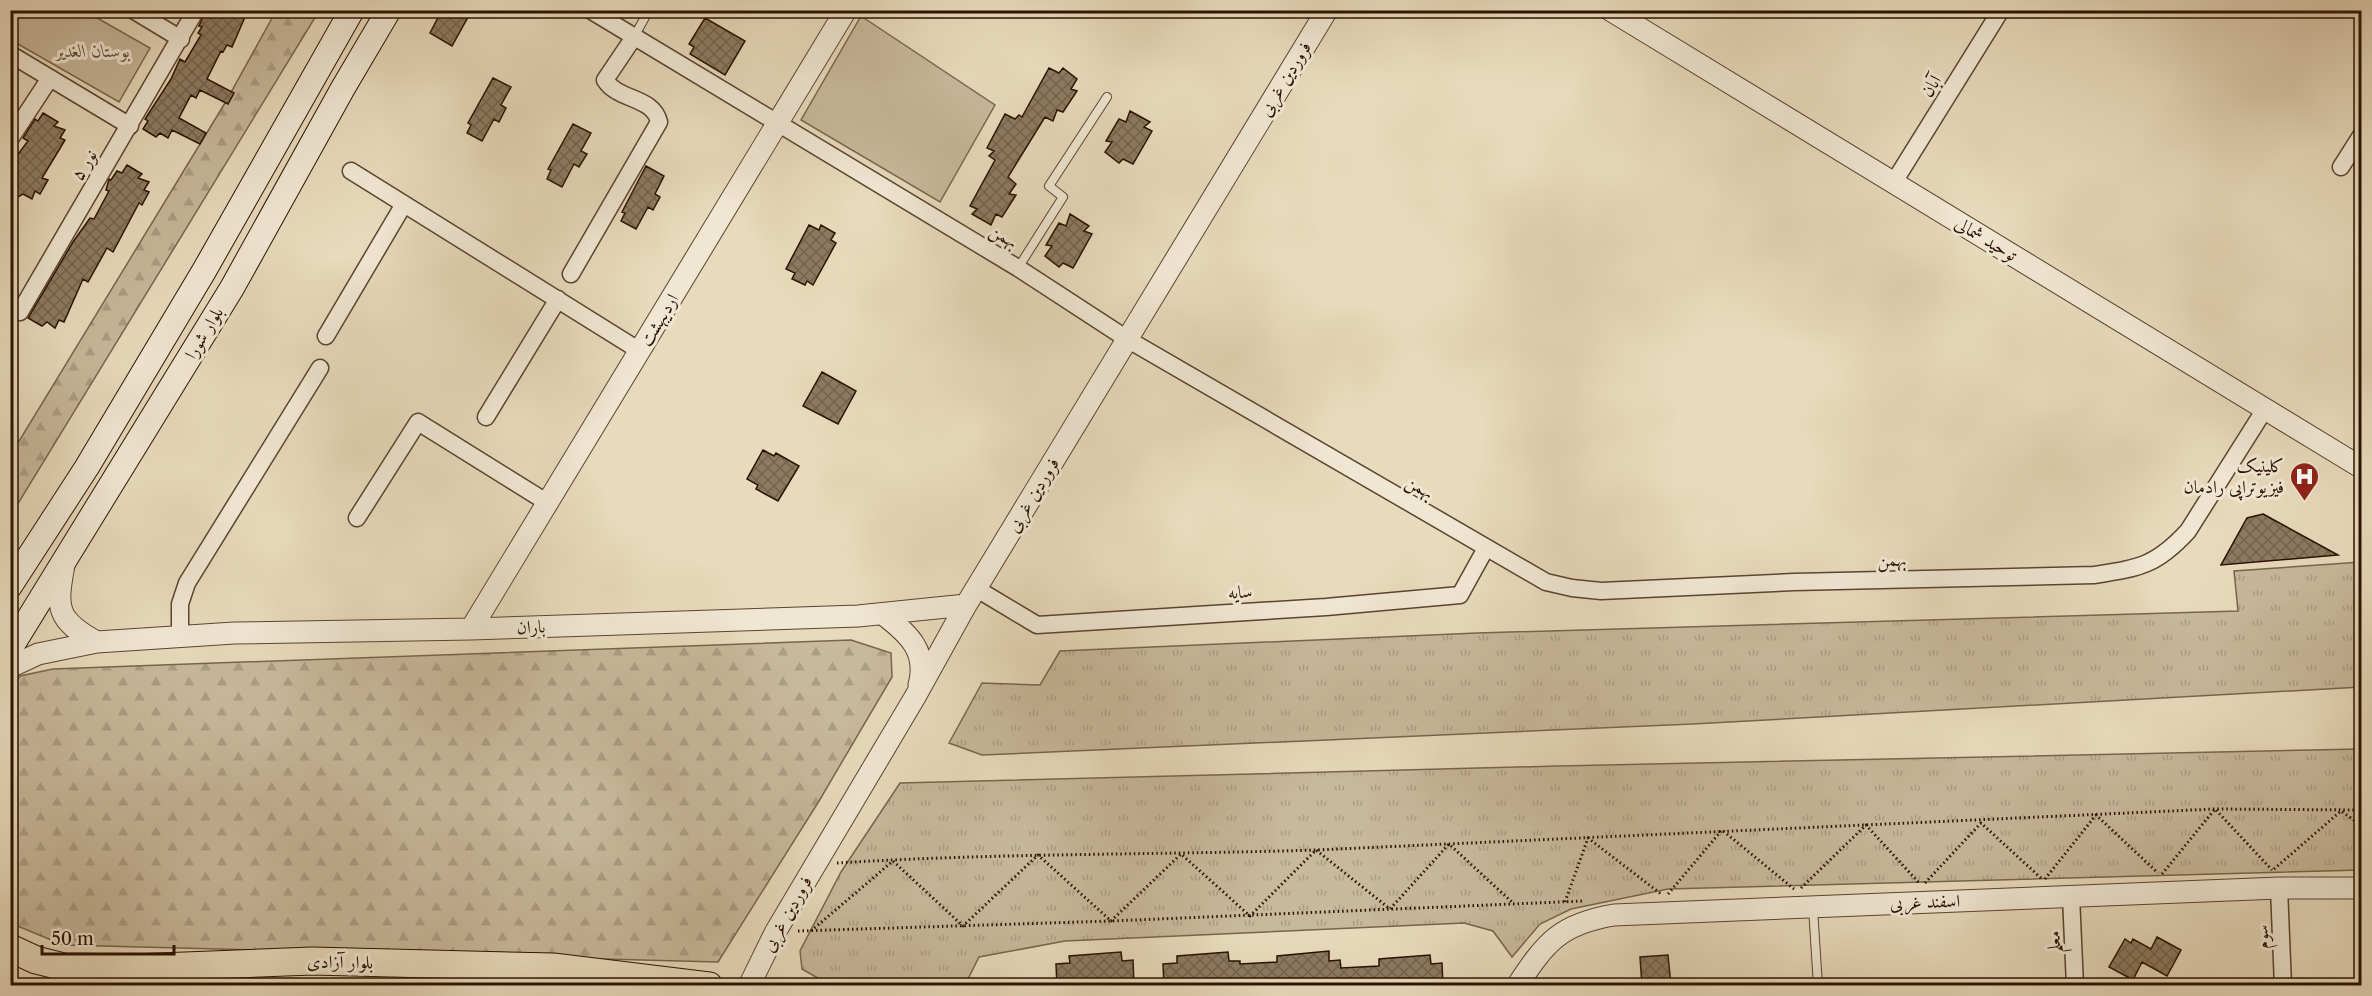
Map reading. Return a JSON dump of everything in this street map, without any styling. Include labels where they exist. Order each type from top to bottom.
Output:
[{"type":"main road","name":"بلوار شورا","points":[[10,586],[87,467],[199,281],[352,10]]},
{"type":"main road","name":"بلوار شورا","points":[[10,649],[232,288],[389,10]]},
{"type":"main road","name":"بلوار آزادی","points":[[10,948],[36,960],[64,967],[133,968],[312,960],[553,967],[709,986]]},
{"type":"street","points":[[133,10],[181,39]]},
{"type":"street","name":"نور ۵","points":[[15,309],[130,126],[196,10]]},
{"type":"street","name":"بهمن","points":[[590,10],[1018,268],[1127,339],[1546,582],[1601,591],[1794,582],[2094,575],[2122,570],[2152,562],[2172,549],[2188,531],[2265,409]]},
{"type":"street","name":"اردیبهشت","points":[[471,629],[846,10]]},
{"type":"street","name":"توحید شمالی","points":[[1610,10],[2361,468]]},
{"type":"street","name":"آبان","points":[[1894,182],[2001,10]]},
{"type":"street","name":"فروردین غربی","points":[[750,986],[776,931],[814,865],[1318,13]]},
{"type":"street","points":[[571,274],[659,122],[652,108],[616,90],[605,80],[634,37]]},
{"type":"street","points":[[10,54],[130,126]]},
{"type":"street","points":[[10,139],[50,78]]},
{"type":"street","points":[[2341,167],[2361,134]]},
{"type":"street","points":[[351,171],[640,351]]},
{"type":"street","points":[[326,336],[404,204]]},
{"type":"street","points":[[486,417],[558,299]]},
{"type":"street","points":[[180,637],[180,604],[187,583],[320,368]]},
{"type":"street","points":[[357,518],[418,422],[548,503]]},
{"type":"street","name":"سایه","points":[[971,597],[1037,625],[1349,605],[1460,595],[1486,548]]},
{"type":"street","points":[[65,560],[58,595],[60,609],[72,628],[97,642]]},
{"type":"street","name":"باران","points":[[10,667],[38,654],[97,642],[234,633],[471,629],[884,615],[971,597]]},
{"type":"street","points":[[884,615],[901,628],[919,654],[923,666],[915,697]]},
{"type":"street","name":"اسفند غربی","points":[[1517,986],[1540,954],[1558,935],[1572,925],[1614,915],[2280,888],[2361,888]]},
{"type":"street","name":"سوم","points":[[2280,888],[2283,986]]},
{"type":"street","name":"معلم","points":[[2071,896],[2075,986]]},
{"type":"lane","points":[[634,37],[649,10]]},
{"type":"lane","points":[[1018,268],[1063,197],[1049,186],[1107,97]]},
{"type":"lane","points":[[1813,907],[1818,986]]},
{"type":"path","points":[[814,865],[1038,855],[1316,850],[2215,809],[2361,810]]},
{"type":"path","points":[[2215,809],[2272,871],[2341,811]]},
{"type":"path","points":[[2096,815],[2161,876],[2215,809]]},
{"type":"path","points":[[2341,811],[2361,826]]},
{"type":"path","points":[[1866,825],[1922,886],[1982,823],[2044,881],[2096,815]]},
{"type":"path","points":[[1722,830],[1798,892],[1866,825]]},
{"type":"path","points":[[1588,838],[1665,898],[1722,830]]},
{"type":"path","points":[[776,931],[1250,916],[1565,902],[1588,838]]},
{"type":"path","points":[[1449,844],[1514,904]]},
{"type":"path","points":[[1390,909],[1449,844]]},
{"type":"path","points":[[1316,850],[1390,909]]},
{"type":"path","points":[[1250,916],[1316,850]]},
{"type":"path","points":[[1181,854],[1250,916]]},
{"type":"path","points":[[1111,921],[1181,854]]},
{"type":"path","points":[[1038,855],[1111,921]]},
{"type":"path","points":[[963,926],[1038,855]]},
{"type":"path","points":[[893,861],[963,926]]},
{"type":"path","points":[[810,931],[893,861]]},
{"type":"green space","name":"بوستان الغدیر","points":[[11,10],[85,11],[150,48],[119,102],[11,40]]},
{"type":"green space","points":[[276,11],[319,11],[11,515],[10,456],[225,103]]},
{"type":"green space","points":[[861,16],[995,105],[940,202],[801,120]]},
{"type":"green space","points":[[2361,562],[2361,687],[1693,724],[982,755],[949,743],[982,683],[1040,685],[1060,651],[1477,633],[2238,611],[2234,571]]},
{"type":"green space","points":[[851,640],[891,653],[892,677],[819,801],[718,962],[63,945],[15,925],[11,918],[10,691],[20,676],[53,669]]},
{"type":"green space","points":[[2361,749],[2361,870],[1668,889],[1571,909],[1540,924],[1512,957],[1493,931],[1464,923],[1065,941],[979,957],[965,985],[842,985],[823,981],[802,969],[800,951],[841,872],[900,783]]},
{"type":"building","points":[[206,10],[248,10],[232,47],[227,45],[223,52],[221,51],[207,79],[234,93],[228,104],[200,90],[196,98],[191,95],[179,118],[206,133],[200,144],[172,130],[168,138],[160,133],[156,137],[143,129],[148,121],[145,119],[171,79],[180,59],[185,62],[201,35],[198,33],[202,27],[199,26]]},
{"type":"building","points":[[442,10],[472,10],[452,46],[430,33]]},
{"type":"building","points":[[705,18],[745,41],[725,75],[690,54],[694,47],[689,44]]},
{"type":"building","points":[[1049,68],[1059,73],[1063,68],[1077,79],[1071,89],[1077,91],[1063,112],[1057,110],[1053,121],[1045,117],[1008,177],[1016,184],[1009,194],[1016,195],[1002,217],[996,214],[991,225],[972,214],[977,209],[970,206],[995,160],[989,156],[994,151],[987,148],[1005,114],[1015,119],[1019,115],[1022,117]]},
{"type":"building","points":[[493,78],[511,87],[501,105],[506,108],[499,122],[494,119],[482,141],[467,133],[471,125],[468,123]]},
{"type":"building","points":[[1130,111],[1150,122],[1144,127],[1152,131],[1133,164],[1123,159],[1119,163],[1105,152],[1112,142],[1106,141],[1119,119],[1126,122]]},
{"type":"building","points":[[43,113],[58,122],[54,126],[65,130],[60,138],[65,140],[42,178],[48,180],[40,194],[35,191],[32,199],[23,194],[18,197],[10,193],[10,165],[28,141],[23,138],[35,119],[38,121]]},
{"type":"building","points":[[573,124],[591,133],[581,151],[587,154],[579,167],[574,164],[562,187],[547,179],[551,170],[548,169]]},
{"type":"building","points":[[127,165],[142,174],[138,178],[149,182],[144,190],[149,192],[142,205],[139,203],[113,252],[107,248],[88,282],[83,279],[64,322],[59,320],[55,328],[47,322],[42,326],[28,318],[73,242],[90,218],[94,219],[109,191],[106,190],[109,179],[111,180],[117,171],[122,173]]},
{"type":"building","points":[[646,166],[664,176],[655,194],[660,197],[653,210],[648,207],[636,229],[621,221],[625,213],[622,212]]},
{"type":"building","points":[[1070,214],[1089,226],[1084,231],[1092,234],[1073,268],[1063,263],[1059,267],[1045,256],[1052,246],[1046,245],[1059,223],[1066,226]]},
{"type":"building","points":[[809,225],[819,230],[821,225],[835,233],[831,240],[836,243],[813,285],[807,281],[805,285],[792,279],[795,273],[786,269]]},
{"type":"building","points":[[822,372],[856,391],[838,424],[803,406]]},
{"type":"building","points":[[763,450],[774,456],[776,453],[799,466],[778,501],[756,489],[758,485],[747,479]]},
{"type":"building","points":[[2263,514],[2338,555],[2221,565],[2247,518]]},
{"type":"building","points":[[2157,937],[2181,950],[2167,976],[2142,962],[2133,980],[2109,967],[2125,939],[2131,943],[2133,939],[2151,949]]},
{"type":"building","points":[[1329,951],[1329,961],[1340,960],[1341,968],[1379,966],[1379,959],[1430,955],[1431,964],[1442,963],[1443,986],[1164,986],[1163,964],[1177,963],[1177,956],[1228,952],[1229,961],[1240,961],[1240,964],[1277,962],[1277,956]]},
{"type":"building","points":[[1121,952],[1122,961],[1133,960],[1134,986],[1057,986],[1056,964],[1070,963],[1069,956]]},
{"type":"building","points":[[1668,955],[1671,986],[1642,986],[1640,957]]},
{"type":"place","name":"کلینیک فیزیوتراپی رادمان","points":[[2305,502]]}]
